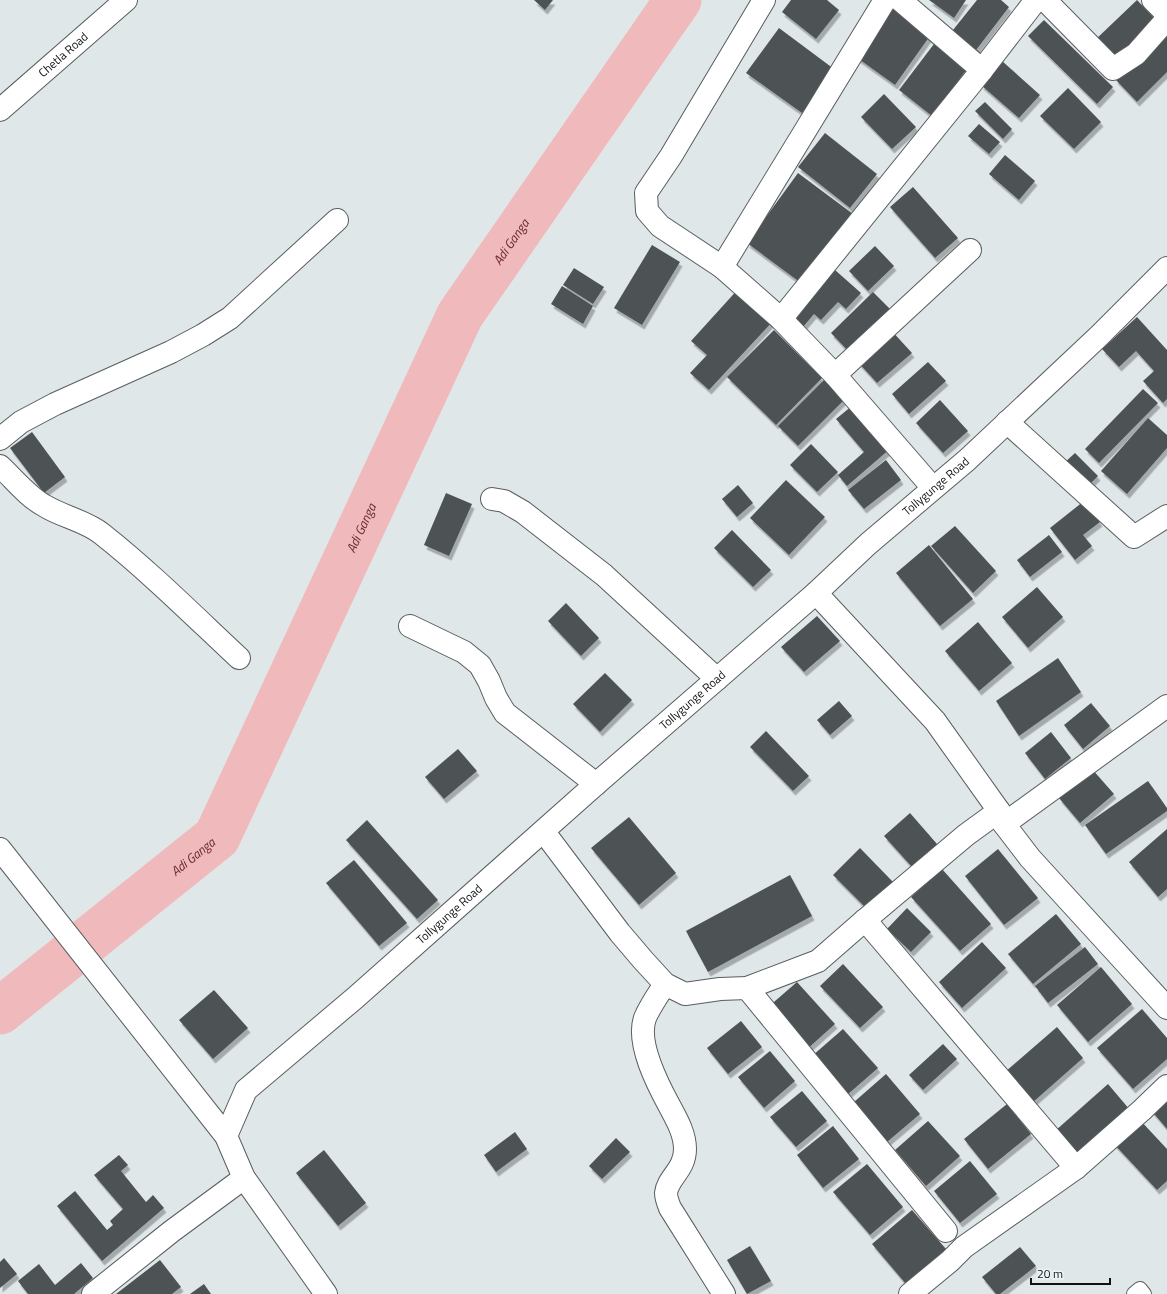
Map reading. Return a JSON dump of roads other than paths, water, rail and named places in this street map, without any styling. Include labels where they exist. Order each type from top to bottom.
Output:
[{"type":"street","name":"Chetla Road","points":[[0,110],[126,0]]},
{"type":"street","points":[[764,0],[671,156],[646,193],[647,211],[660,226],[722,267],[781,319],[835,375],[933,488]]},
{"type":"street","points":[[722,267],[885,0]]},
{"type":"street","points":[[900,0],[982,70]]},
{"type":"street","points":[[1153,0],[1167,14]]},
{"type":"street","points":[[781,319],[1036,1],[1113,69],[1136,54],[1167,19]]},
{"type":"street","points":[[0,439],[22,422],[55,404],[171,352],[204,335],[230,318],[337,220]]},
{"type":"street","points":[[835,375],[970,250]]},
{"type":"street","name":"Tollygunge Road","points":[[226,1136],[246,1090],[355,998],[544,832],[596,784],[816,593],[868,544],[967,460],[1099,336],[1167,268]]},
{"type":"street","points":[[1007,422],[1134,537],[1167,516]]},
{"type":"street","points":[[0,466],[44,506],[84,523],[101,533],[139,565],[239,658]]},
{"type":"street","points":[[492,499],[504,501],[523,512],[604,575],[717,679]]},
{"type":"street","points":[[816,593],[935,721],[1030,858],[1167,1008]]},
{"type":"street","points":[[410,626],[464,652],[480,665],[505,713],[596,784]]},
{"type":"street","points":[[544,832],[620,933],[665,984],[684,994],[720,989],[747,988],[818,961],[966,835],[1001,817],[1167,706]]},
{"type":"street","points":[[1,850],[226,1136],[244,1178],[326,1294]]},
{"type":"street","points":[[865,920],[1076,1168]]},
{"type":"street","points":[[665,984],[645,1019],[643,1037],[648,1058],[660,1089],[683,1134],[685,1149],[683,1163],[667,1188],[666,1195],[670,1208],[724,1294]]},
{"type":"street","points":[[747,988],[946,1231]]},
{"type":"street","points":[[910,1294],[950,1261],[964,1247],[1076,1168],[1167,1086]]},
{"type":"street","points":[[93,1294],[172,1231],[244,1178]]},
{"type":"lane","points":[[1134,1294],[1140,1289],[1144,1294]]},
{"type":"waterway","name":"Adi Ganga","points":[[0,1011],[217,837],[460,315],[678,0]]}]
